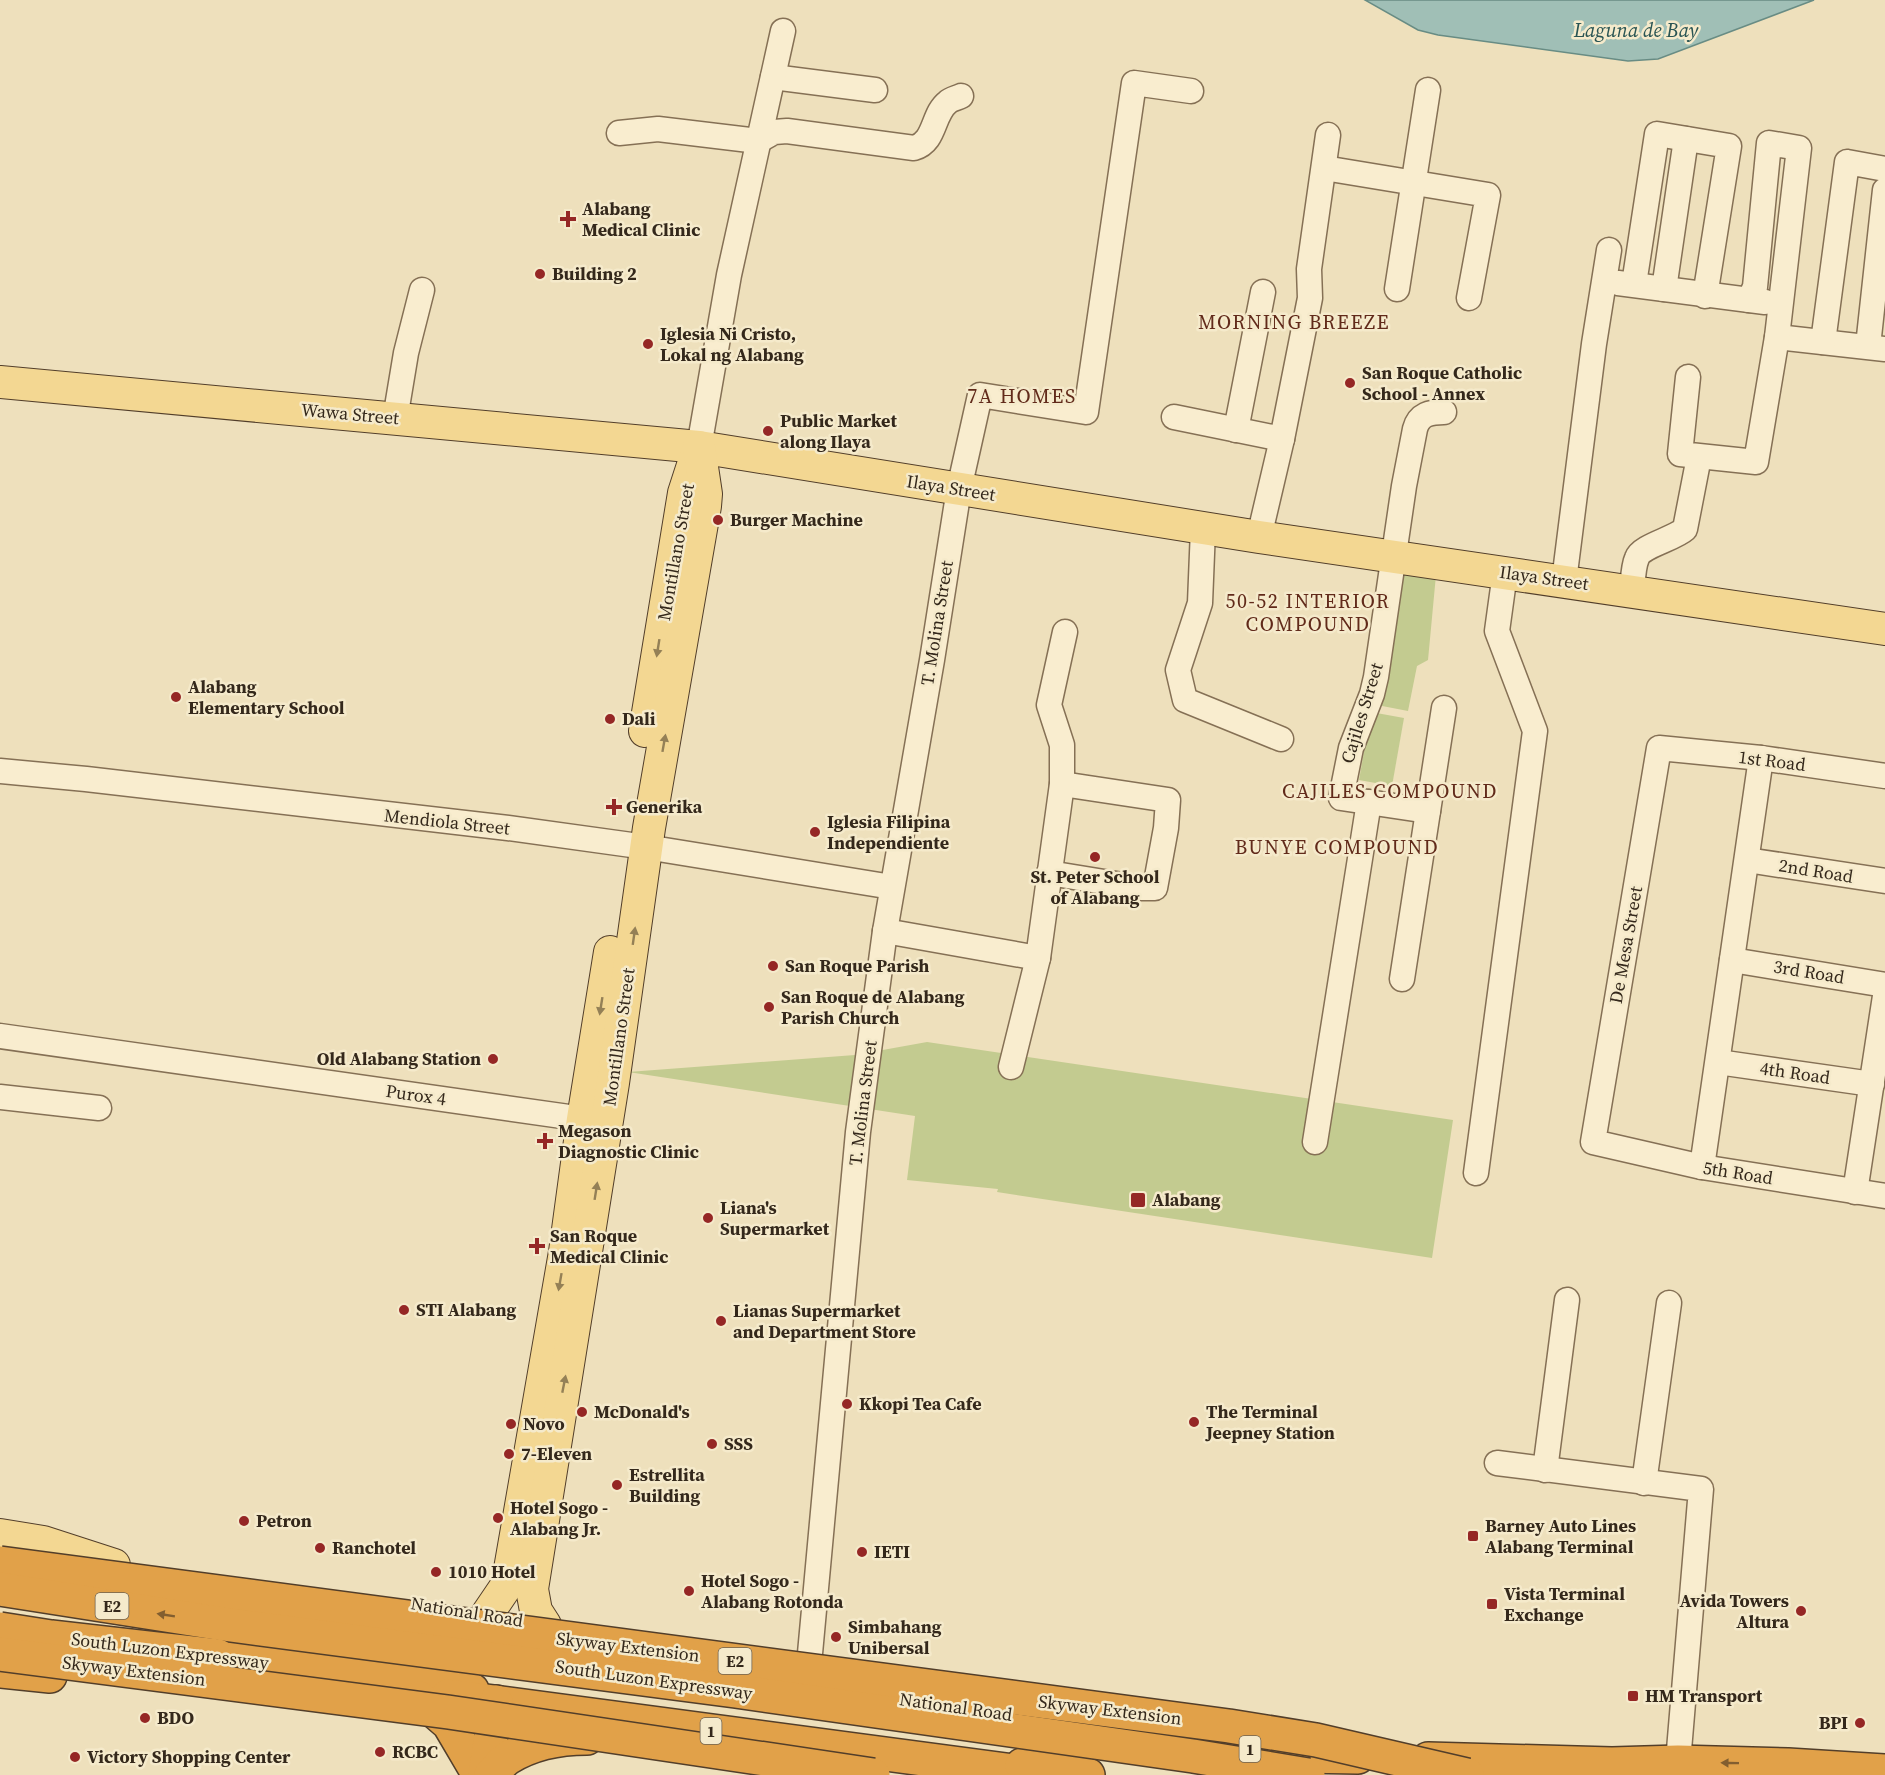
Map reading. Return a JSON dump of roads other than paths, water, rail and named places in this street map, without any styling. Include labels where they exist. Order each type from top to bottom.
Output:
[{"type":"highway","name":"National Road","points":[[0,1556],[40,1562],[114,1565],[488,1613],[545,1625],[577,1653],[807,1686],[1304,1769],[1554,1769],[1678,1762],[1789,1770],[1885,1771]]},
{"type":"highway","name":"Skyway Extension","points":[[0,1563],[1229,1726],[1316,1740],[1467,1775]]},
{"type":"highway","points":[[114,1565],[103,1617],[113,1647],[161,1689]]},
{"type":"highway","name":"South Luzon Expressway","points":[[0,1589],[224,1624],[735,1690],[1193,1756],[1304,1769]]},
{"type":"highway","points":[[240,1669],[217,1658],[213,1653],[211,1641],[213,1627],[228,1612],[244,1611],[542,1655],[577,1653]]},
{"type":"highway","name":"South Luzon Expressway","points":[[0,1629],[218,1656],[1088,1775]]},
{"type":"highway","name":"Skyway Extension","points":[[0,1654],[448,1712],[873,1775]]},
{"type":"highway","name":"1","points":[[161,1689],[240,1669],[925,1760],[995,1772],[1044,1775]]},
{"type":"highway","points":[[0,1671],[161,1689]]},
{"type":"highway","points":[[395,1689],[422,1699],[449,1724],[479,1775]]},
{"type":"highway","points":[[485,1775],[496,1702]]},
{"type":"highway","points":[[491,1775],[508,1759],[552,1740],[609,1738],[862,1775]]},
{"type":"highway","points":[[896,1775],[925,1760]]},
{"type":"main road","name":"Wawa Street","points":[[0,382],[699,447]]},
{"type":"main road","name":"Ilaya Street","points":[[699,447],[1203,529],[1885,629]]},
{"type":"main road","name":"Montillano Street","points":[[488,1613],[520,1587],[637,846],[705,506],[706,494],[699,447]]},
{"type":"main road","points":[[0,1535],[43,1542],[114,1565]]},
{"type":"main road","name":"Montillano Street","points":[[520,1587],[545,1625]]},
{"type":"street","name":"Montillano Street","points":[[699,447],[729,275],[783,31]]},
{"type":"street","points":[[773,77],[875,90]]},
{"type":"street","name":"T. Molina Street","points":[[807,1686],[858,1132],[892,887],[959,489],[980,395],[1086,412],[1134,83],[1191,91]]},
{"type":"street","points":[[1397,289],[1428,90]]},
{"type":"street","points":[[620,133],[658,129],[758,141],[774,132],[787,131],[914,148],[927,141],[948,102],[962,96]]},
{"type":"street","points":[[1634,284],[1657,134],[1729,146],[1705,296]]},
{"type":"street","points":[[1259,537],[1282,439],[1310,298],[1309,269],[1328,135]]},
{"type":"street","points":[[1664,289],[1686,139]]},
{"type":"street","points":[[1688,377],[1680,454],[1756,462],[1778,337],[1799,148],[1769,143],[1755,287],[1749,300]]},
{"type":"street","points":[[1823,342],[1847,162],[1885,169]]},
{"type":"street","points":[[1324,168],[1488,195],[1469,298]]},
{"type":"street","points":[[1778,337],[1876,348],[1885,190]]},
{"type":"street","points":[[1564,581],[1594,344],[1609,250]]},
{"type":"street","points":[[1594,344],[1606,334],[1612,287],[1615,282],[1781,305]]},
{"type":"street","points":[[395,419],[406,353],[422,290]]},
{"type":"street","points":[[1236,430],[1263,292]]},
{"type":"street","name":"Cajiles Street","points":[[1369,802],[1341,798],[1351,748],[1372,694],[1376,677],[1404,486],[1417,421],[1431,412],[1444,412]]},
{"type":"street","points":[[1174,417],[1282,439]]},
{"type":"street","points":[[1632,591],[1637,558],[1641,550],[1677,536],[1686,530],[1699,457]]},
{"type":"street","points":[[1203,529],[1200,603],[1178,669],[1185,700],[1281,740]]},
{"type":"street","points":[[1476,1173],[1535,731],[1497,631],[1505,573]]},
{"type":"street","points":[[1011,1067],[1038,958],[1062,784],[1062,745],[1049,705],[1065,632]]},
{"type":"street","points":[[1402,979],[1444,708]]},
{"type":"street","name":"1st Road","points":[[1659,748],[1761,758],[1885,776]]},
{"type":"street","name":"De Mesa Street","points":[[1593,1142],[1659,748]]},
{"type":"street","points":[[1702,1167],[1761,758]]},
{"type":"street","name":"Mendiola Street","points":[[0,771],[508,828],[892,887]]},
{"type":"street","points":[[1049,873],[1141,888],[1155,888],[1166,828],[1168,800],[1062,784]]},
{"type":"street","points":[[1315,1142],[1369,802],[1428,811]]},
{"type":"street","name":"2nd Road","points":[[1747,860],[1885,881]]},
{"type":"street","points":[[885,931],[1038,958]]},
{"type":"street","name":"3rd Road","points":[[1732,960],[1885,985]]},
{"type":"street","points":[[1855,1192],[1885,996]]},
{"type":"street","name":"Purox 4","points":[[0,1036],[248,1072],[596,1100]]},
{"type":"street","name":"4th Road","points":[[1718,1062],[1872,1084]]},
{"type":"street","points":[[0,1097],[99,1108]]},
{"type":"street","name":"5th Road","points":[[1593,1142],[1702,1167],[1885,1196]]},
{"type":"street","points":[[1545,1470],[1567,1300]]},
{"type":"street","points":[[1644,1483],[1669,1303]]},
{"type":"street","points":[[1497,1463],[1701,1490],[1678,1762]]},
{"type":"water","name":"Laguna de Bay","points":[[1365,0],[1814,0],[1658,59],[1628,61],[1438,35],[1418,30]]},
{"type":"place","name":"Alabang Medical Clinic","points":[[568,219]]},
{"type":"place","name":"Building 2","points":[[540,274]]},
{"type":"place","name":"Iglesia Ni Cristo, Lokal ng Alabang","points":[[648,344]]},
{"type":"place","name":"San Roque Catholic School - Annex","points":[[1350,383]]},
{"type":"place","name":"Public Market along Ilaya","points":[[768,431]]},
{"type":"place","name":"Burger Machine","points":[[718,520]]},
{"type":"place","name":"Alabang Elementary School","points":[[176,697]]},
{"type":"place","name":"Dali","points":[[610,719]]},
{"type":"place","name":"Generika","points":[[614,807]]},
{"type":"place","name":"Iglesia Filipina Independiente","points":[[815,832]]},
{"type":"place","name":"St. Peter School of Alabang","points":[[1095,857]]},
{"type":"place","name":"San Roque Parish","points":[[773,966]]},
{"type":"place","name":"San Roque de Alabang Parish Church","points":[[769,1007]]},
{"type":"place","name":"Old Alabang Station","points":[[493,1059]]},
{"type":"place","name":"Megason Diagnostic Clinic","points":[[545,1141]]},
{"type":"place","name":"Alabang","points":[[1138,1200]]},
{"type":"place","name":"Liana's Supermarket","points":[[708,1218]]},
{"type":"place","name":"San Roque Medical Clinic","points":[[537,1246]]},
{"type":"place","name":"STI Alabang","points":[[404,1310]]},
{"type":"place","name":"Lianas Supermarket and Department Store","points":[[721,1321]]},
{"type":"place","name":"Kkopi Tea Cafe","points":[[847,1404]]},
{"type":"place","name":"McDonald's","points":[[582,1412]]},
{"type":"place","name":"The Terminal Jeepney Station","points":[[1194,1422]]},
{"type":"place","name":"Novo","points":[[511,1424]]},
{"type":"place","name":"SSS","points":[[712,1444]]},
{"type":"place","name":"7-Eleven","points":[[509,1454]]},
{"type":"place","name":"Estrellita Building","points":[[617,1485]]},
{"type":"place","name":"Hotel Sogo - Alabang Jr.","points":[[498,1518]]},
{"type":"place","name":"Petron","points":[[244,1521]]},
{"type":"place","name":"Barney Auto Lines Alabang Terminal","points":[[1473,1536]]},
{"type":"place","name":"Ranchotel","points":[[320,1548]]},
{"type":"place","name":"IETI","points":[[862,1552]]},
{"type":"place","name":"1010 Hotel","points":[[436,1572]]},
{"type":"place","name":"Hotel Sogo - Alabang Rotonda","points":[[689,1591]]},
{"type":"place","name":"Vista Terminal Exchange","points":[[1492,1604]]},
{"type":"place","name":"Avida Towers Altura","points":[[1801,1611]]},
{"type":"place","name":"Simbahang Unibersal","points":[[836,1637]]},
{"type":"place","name":"HM Transport","points":[[1633,1696]]},
{"type":"place","name":"BDO","points":[[145,1718]]},
{"type":"place","name":"BPI","points":[[1860,1723]]},
{"type":"place","name":"RCBC","points":[[380,1752]]},
{"type":"place","name":"Victory Shopping Center","points":[[75,1757]]},
{"type":"district","name":"MORNING BREEZE","points":[[1294,322]]},
{"type":"district","name":"7A HOMES","points":[[1022,396]]},
{"type":"district","name":"50-52 INTERIOR COMPOUND","points":[[1308,612]]},
{"type":"district","name":"CAJILES COMPOUND","points":[[1390,791]]},
{"type":"district","name":"BUNYE COMPOUND","points":[[1337,847]]}]
